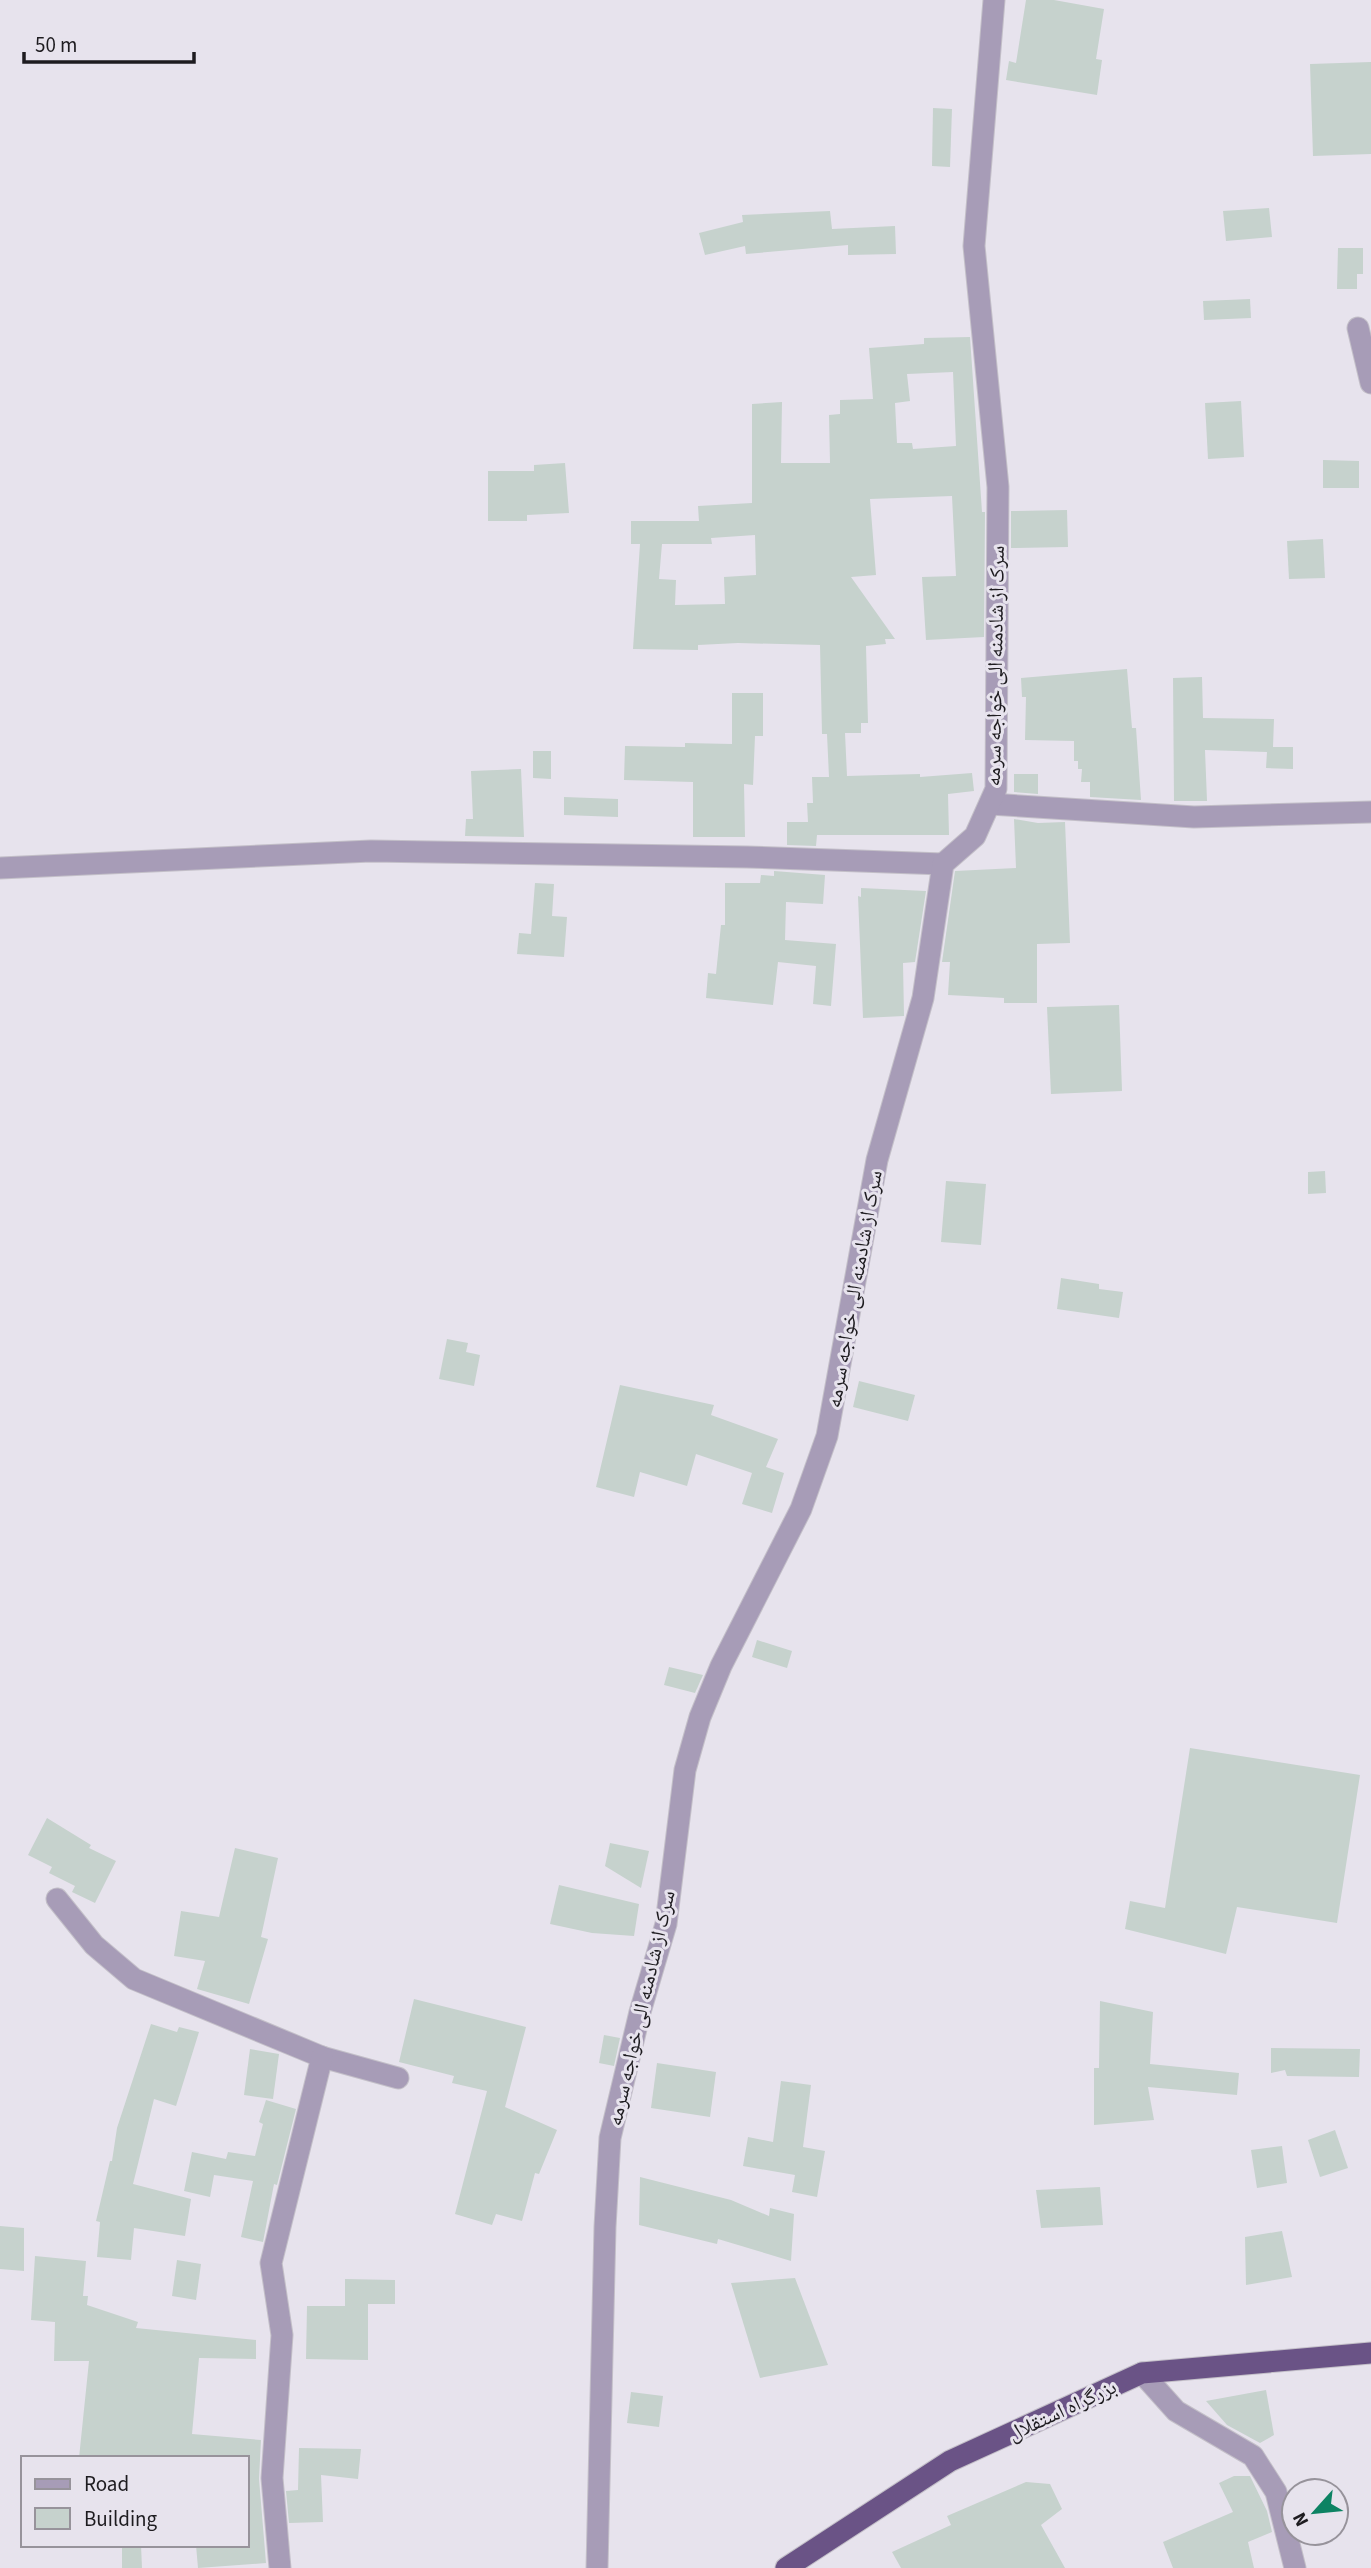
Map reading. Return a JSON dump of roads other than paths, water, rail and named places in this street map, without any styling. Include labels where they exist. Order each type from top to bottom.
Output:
[{"type":"highway","name":"بزرگراه استقلال","points":[[786,2568],[950,2461],[1142,2373],[1371,2353]]},
{"type":"street","name":"سرک از شادمنه الی خواجه سرمه","points":[[597,2568],[605,2227],[610,2138],[640,2012],[666,1924],[685,1770],[701,1717],[722,1665],[801,1509],[827,1436],[877,1160],[923,998],[943,864],[975,836],[996,789],[998,487],[974,246],[994,0]]},
{"type":"street","points":[[1357,328],[1371,383]]},
{"type":"street","points":[[990,804],[1194,817],[1371,813]]},
{"type":"street","points":[[0,868],[370,851],[747,857],[943,864]]},
{"type":"street","points":[[57,1899],[94,1945],[134,1979],[322,2057],[398,2078]]},
{"type":"street","points":[[280,2568],[272,2478],[282,2335],[271,2263],[322,2057]]},
{"type":"street","points":[[1142,2373],[1176,2411],[1254,2456],[1276,2492],[1295,2568]]}]
